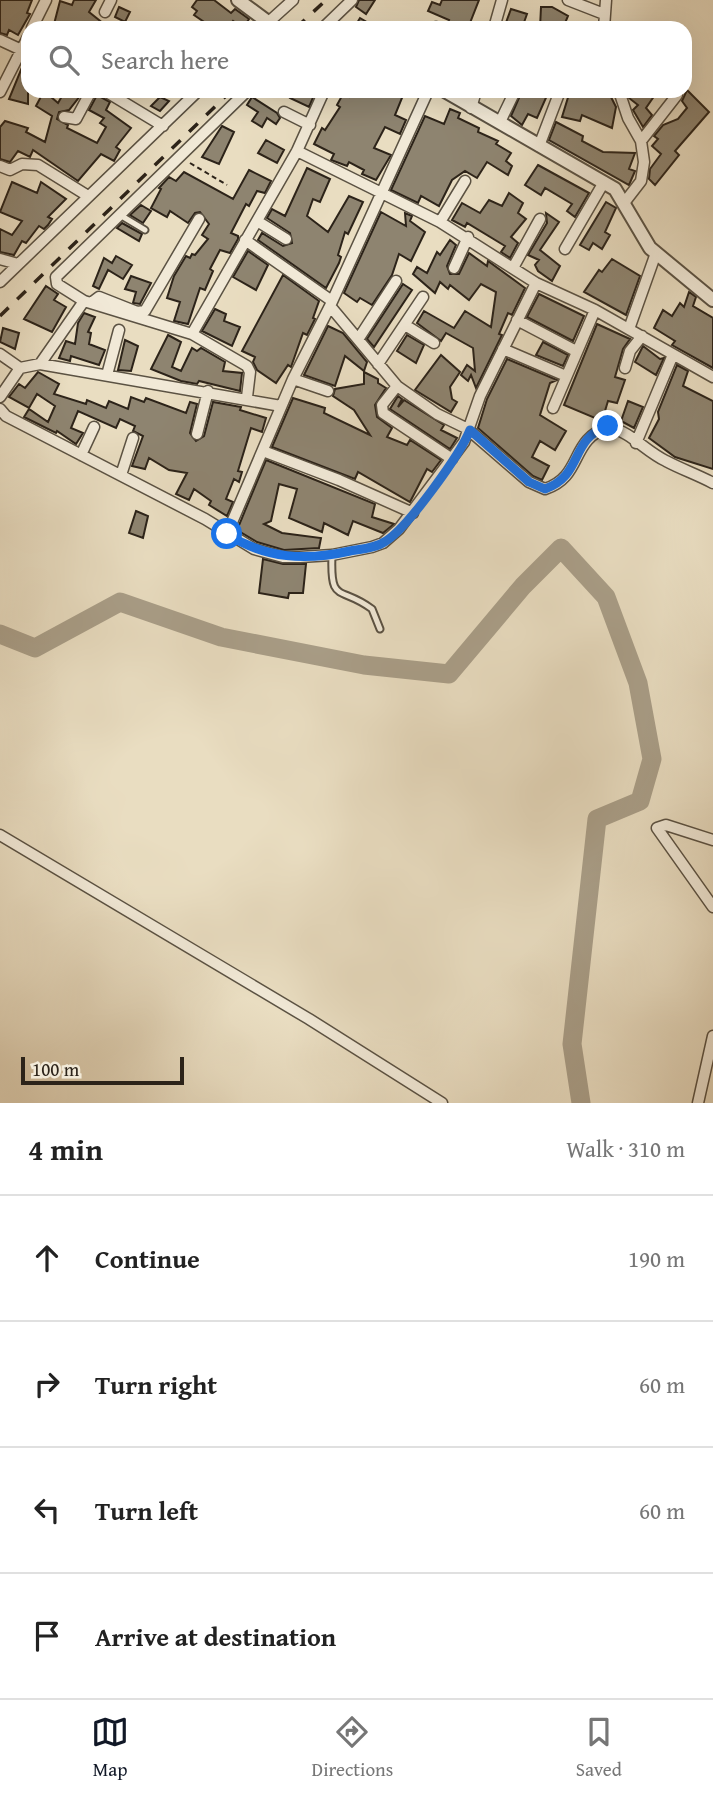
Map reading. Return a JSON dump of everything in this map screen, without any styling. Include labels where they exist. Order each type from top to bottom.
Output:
[{"type":"street","points":[[36,21],[46,0]]},
{"type":"street","points":[[105,12],[111,0]]},
{"type":"street","points":[[238,0],[262,21]]},
{"type":"street","points":[[273,21],[293,0]]},
{"type":"street","points":[[330,21],[352,0]]},
{"type":"street","points":[[496,21],[502,0]]},
{"type":"street","points":[[568,0],[604,14]]},
{"type":"street","points":[[604,21],[606,0]]},
{"type":"street","points":[[0,40],[21,50]]},
{"type":"street","points":[[0,92],[21,58]]},
{"type":"street","points":[[64,117],[71,120],[79,115],[88,98]]},
{"type":"street","points":[[117,98],[163,126]]},
{"type":"street","points":[[0,282],[191,98]]},
{"type":"street","points":[[240,98],[56,276],[57,284],[88,302],[192,334],[247,366],[247,397]]},
{"type":"street","points":[[192,334],[297,151],[321,98]]},
{"type":"street","points":[[227,534],[293,379],[331,303],[425,98]]},
{"type":"street","points":[[456,98],[604,182],[624,203],[643,240],[713,300]]},
{"type":"street","points":[[471,108],[474,98]]},
{"type":"street","points":[[500,122],[512,98]]},
{"type":"street","points":[[539,146],[557,98]]},
{"type":"street","points":[[621,98],[628,118],[641,141],[644,162],[641,181],[624,203]]},
{"type":"street","points":[[641,141],[675,98]]},
{"type":"street","points":[[284,112],[310,124]]},
{"type":"street","points":[[297,151],[468,237],[536,283],[595,310],[642,336],[672,357],[713,377]]},
{"type":"street","points":[[0,166],[10,170],[22,164],[38,165],[88,196]]},
{"type":"street","points":[[440,222],[465,181]]},
{"type":"street","points":[[565,249],[604,182]]},
{"type":"street","points":[[40,364],[88,302],[99,297],[137,312],[145,311],[199,219]]},
{"type":"street","points":[[514,266],[540,219]]},
{"type":"street","points":[[257,221],[286,239]]},
{"type":"street","points":[[454,268],[468,237]]},
{"type":"street","points":[[245,240],[331,303],[397,386],[437,414],[469,430],[519,474],[545,489],[562,481],[585,438],[608,426],[625,431],[636,443],[713,483]]},
{"type":"street","points":[[629,329],[656,253]]},
{"type":"street","points":[[0,259],[18,264]]},
{"type":"street","points":[[359,338],[396,281]]},
{"type":"street","points":[[0,409],[6,416],[121,475],[254,549],[282,556],[332,555],[383,543],[413,513],[452,459],[469,430],[480,396],[536,283]]},
{"type":"street","points":[[379,364],[423,297]]},
{"type":"street","points":[[553,408],[595,310]]},
{"type":"street","points":[[517,320],[576,351]]},
{"type":"street","points":[[405,325],[434,343]]},
{"type":"street","points":[[107,375],[119,330]]},
{"type":"street","points":[[625,368],[630,351],[642,336]]},
{"type":"street","points":[[503,349],[566,376]]},
{"type":"street","points":[[0,354],[20,368]]},
{"type":"street","points":[[636,443],[672,357]]},
{"type":"street","points":[[0,397],[20,368],[40,364],[247,397],[281,406]]},
{"type":"street","points":[[293,379],[328,391]]},
{"type":"street","points":[[397,386],[382,405],[383,413],[452,459]]},
{"type":"street","points":[[197,434],[208,391]]},
{"type":"street","points":[[80,455],[94,427]]},
{"type":"street","points":[[121,475],[133,438]]},
{"type":"street","points":[[263,451],[339,480],[413,513]]},
{"type":"street","points":[[713,840],[666,825],[657,828],[713,907]]},
{"type":"street","points":[[0,835],[309,1019],[442,1103]]},
{"type":"street","points":[[698,1103],[713,1036]]},
{"type":"lane","points":[[120,215],[145,230]]},
{"type":"lane","points":[[332,555],[332,586],[337,592],[372,609],[380,629]]},
{"type":"path","points":[[180,157],[227,186]]},
{"type":"building","points":[[0,0],[32,0],[27,13],[30,14],[26,21],[21,21],[18,35],[9,30],[7,35],[0,33]]},
{"type":"building","points":[[74,0],[96,0],[89,12],[100,21],[55,21],[60,1],[72,5]]},
{"type":"building","points":[[197,0],[214,0],[231,13],[235,9],[249,19],[203,21],[194,15],[197,11],[192,7]]},
{"type":"building","points":[[359,0],[375,0],[366,14],[356,7]]},
{"type":"building","points":[[442,0],[479,0],[471,21],[448,21],[428,11],[432,2],[440,5]]},
{"type":"building","points":[[119,7],[130,12],[126,21],[115,17]]},
{"type":"building","points":[[541,7],[552,7],[568,16],[566,21],[540,21]]},
{"type":"building","points":[[511,9],[527,14],[524,21],[507,21]]},
{"type":"building","points":[[21,70],[21,98],[28,98],[28,104],[9,99]]},
{"type":"building","points":[[692,95],[709,112],[675,151],[679,155],[655,185],[649,179],[650,169],[661,154],[652,146],[658,139],[654,136],[663,125],[678,119],[687,108],[682,101],[683,98],[692,98]]},
{"type":"building","points":[[40,98],[52,98],[58,103],[61,98],[78,98],[69,110],[59,112],[57,119],[68,125],[67,128],[97,143],[106,127],[100,123],[104,118],[89,110],[95,98],[103,98],[110,102],[106,110],[131,128],[116,147],[120,150],[114,161],[101,154],[78,181],[33,150],[30,157],[18,151],[10,162],[0,159],[0,127],[5,121],[28,128],[26,132],[45,142],[52,116],[36,106]]},
{"type":"building","points":[[159,98],[169,101],[160,111],[151,106]]},
{"type":"building","points":[[254,98],[277,113],[280,118],[276,124],[267,118],[262,127],[252,121],[258,112],[247,105]]},
{"type":"building","points":[[290,98],[313,98],[309,107]]},
{"type":"building","points":[[341,98],[402,98],[395,115],[406,120],[400,134],[385,127],[374,148],[391,155],[376,180],[362,174],[364,170],[349,162],[347,166],[331,160],[334,154],[314,144],[322,128],[325,130],[340,107],[337,105]]},
{"type":"building","points":[[519,98],[546,98],[537,118],[528,114],[522,125],[511,116]]},
{"type":"building","points":[[568,98],[612,98],[616,107],[612,128],[582,115],[580,121],[562,117]]},
{"type":"building","points":[[629,98],[653,98],[646,108],[652,115],[643,127],[633,110],[638,105]]},
{"type":"building","points":[[450,109],[460,113],[458,118],[479,128],[478,132],[498,141],[496,144],[511,153],[506,161],[512,166],[508,175],[487,162],[477,178],[465,171],[452,180],[439,206],[421,196],[418,203],[391,190],[425,116],[444,124]]},
{"type":"building","points":[[556,122],[583,136],[582,141],[603,152],[635,153],[629,169],[635,171],[629,185],[549,140]]},
{"type":"building","points":[[222,126],[234,132],[219,164],[202,157]]},
{"type":"building","points":[[266,140],[284,150],[277,163],[258,153]]},
{"type":"building","points":[[538,165],[589,193],[575,217],[567,211],[572,204],[545,188],[541,195],[525,185]]},
{"type":"building","points":[[307,168],[330,179],[320,202],[313,199],[307,216],[328,232],[349,196],[363,202],[348,234],[345,232],[338,255],[341,257],[339,263],[326,288],[258,240],[262,233],[283,246],[292,243],[290,233],[267,218],[272,209],[285,216]]},
{"type":"building","points":[[249,170],[271,181],[265,193],[257,191],[249,206],[246,204],[231,233],[238,236],[238,239],[230,253],[220,250],[210,269],[213,271],[205,290],[200,288],[188,324],[174,321],[180,302],[167,298],[174,276],[186,256],[190,258],[192,254],[195,255],[208,239],[202,235],[209,224],[200,212],[195,213],[188,223],[170,211],[167,217],[151,208],[161,189],[159,188],[169,177],[176,181],[184,172],[233,199]]},
{"type":"building","points":[[12,182],[37,193],[41,182],[66,199],[48,217],[52,219],[48,225],[44,229],[39,226],[26,243],[22,241],[14,255],[0,252],[0,229],[12,235],[22,221],[0,212]]},
{"type":"building","points":[[509,193],[523,203],[518,213],[526,219],[511,237],[518,243],[510,258],[501,252],[505,246],[467,223],[465,227],[452,220],[462,203],[480,213],[489,200],[502,206]]},
{"type":"building","points":[[606,202],[616,208],[605,232],[610,235],[602,249],[593,243],[589,250],[580,245]]},
{"type":"building","points":[[141,205],[151,211],[143,223],[130,215]]},
{"type":"building","points":[[381,212],[406,226],[405,213],[412,216],[410,221],[425,232],[411,261],[399,254],[392,275],[372,305],[360,298],[357,302],[344,293]]},
{"type":"building","points":[[546,213],[559,222],[540,250],[560,266],[552,281],[538,271],[535,265],[539,260],[528,255],[547,223]]},
{"type":"building","points":[[122,223],[142,234],[139,241],[117,228]]},
{"type":"building","points":[[450,240],[456,245],[447,266],[450,274],[459,274],[469,253],[487,266],[488,261],[525,288],[512,315],[508,313],[499,334],[502,335],[476,388],[471,375],[468,381],[461,375],[467,365],[475,371],[473,348],[446,333],[441,341],[417,323],[424,311],[454,328],[465,311],[491,327],[496,292],[481,284],[469,300],[450,285],[448,289],[440,282],[435,293],[413,274],[417,267],[427,273],[437,252],[440,255]]},
{"type":"building","points":[[248,251],[268,265],[256,290],[233,277]]},
{"type":"building","points":[[116,256],[132,265],[123,279],[108,270],[99,289],[93,286],[104,258],[112,263]]},
{"type":"building","points":[[612,259],[640,276],[626,315],[584,292],[599,270],[602,272]]},
{"type":"building","points":[[283,275],[319,301],[313,318],[315,319],[307,335],[303,333],[291,367],[288,365],[276,383],[257,370],[253,362],[255,357],[242,351]]},
{"type":"building","points":[[131,276],[151,283],[140,304],[133,303],[136,292],[125,289]]},
{"type":"building","points":[[403,284],[412,290],[374,347],[367,339]]},
{"type":"building","points":[[46,286],[58,294],[54,300],[66,307],[52,332],[24,319]]},
{"type":"building","points":[[689,292],[696,297],[693,306],[713,318],[713,368],[672,345],[675,341],[654,328],[663,310],[672,316],[680,303],[684,307]]},
{"type":"building","points":[[539,294],[584,316],[573,341],[527,317]]},
{"type":"building","points":[[215,309],[226,314],[224,321],[240,327],[232,346],[202,331]]},
{"type":"building","points":[[84,313],[95,317],[88,332],[91,333],[89,344],[105,350],[99,365],[71,356],[70,361],[59,358],[66,341],[75,344],[78,323]]},
{"type":"building","points":[[597,324],[630,339],[623,349],[615,377],[625,380],[617,403],[608,401],[602,421],[564,405]]},
{"type":"building","points":[[328,326],[343,333],[367,362],[364,371],[345,356],[335,386],[304,375]]},
{"type":"building","points":[[3,328],[19,333],[15,349],[0,342]]},
{"type":"building","points":[[168,335],[181,342],[172,367],[181,371],[192,348],[197,351],[201,348],[225,362],[223,371],[242,373],[240,391],[199,381],[197,384],[181,381],[151,369]]},
{"type":"building","points":[[407,335],[424,345],[416,363],[397,351]]},
{"type":"building","points":[[125,340],[138,346],[131,371],[118,370]]},
{"type":"building","points":[[543,342],[568,355],[563,366],[536,355]]},
{"type":"building","points":[[643,346],[660,359],[664,358],[656,375],[635,362]]},
{"type":"building","points":[[441,355],[460,372],[450,387],[452,399],[457,402],[451,412],[415,390]]},
{"type":"building","points":[[507,359],[557,380],[550,383],[540,415],[566,431],[555,450],[540,441],[532,457],[549,466],[542,480],[533,476],[478,428],[487,399]]},
{"type":"building","points":[[677,365],[688,371],[683,386],[713,401],[713,469],[675,457],[649,438],[659,419],[658,412]]},
{"type":"building","points":[[38,372],[59,384],[54,394],[86,404],[87,400],[106,408],[109,401],[128,409],[131,397],[144,402],[146,398],[186,413],[190,402],[197,404],[190,433],[196,441],[204,436],[213,402],[241,407],[240,410],[266,418],[262,432],[251,428],[238,471],[242,472],[239,482],[234,479],[226,499],[233,502],[227,516],[209,505],[211,501],[194,489],[189,500],[176,494],[187,473],[169,470],[149,458],[145,469],[132,466],[143,436],[133,431],[135,426],[120,419],[116,428],[78,411],[71,428],[83,433],[76,444],[57,431],[56,433],[24,417],[29,409],[48,422],[55,406],[37,394],[29,408],[9,397],[19,384],[25,388]]},
{"type":"building","points":[[364,372],[378,379],[378,383],[386,388],[375,405],[377,417],[392,428],[387,437],[407,445],[410,440],[441,460],[432,472],[427,469],[410,502],[358,472],[355,479],[272,447],[293,398],[325,408],[324,413],[370,435],[354,410],[333,396],[335,389],[364,384]]},
{"type":"building","points":[[398,396],[402,399],[398,407],[404,400],[444,425],[441,430],[457,438],[450,449],[390,409]]},
{"type":"building","points":[[628,401],[643,407],[634,428],[621,421]]},
{"type":"building","points":[[266,460],[375,504],[372,517],[394,524],[383,533],[353,521],[348,535],[324,523],[322,532],[289,518],[297,489],[279,484],[271,521],[264,524],[282,533],[321,538],[319,548],[284,550],[257,542],[237,530]]},
{"type":"building","points":[[136,511],[148,516],[143,538],[129,533]]},
{"type":"building","points":[[263,559],[283,564],[306,564],[303,593],[289,593],[288,598],[259,593]]},
{"type":"waterway","points":[[0,634],[35,648],[120,602],[221,637],[364,665],[449,674],[523,586],[561,548],[606,597],[638,683],[652,759],[640,801],[597,819],[572,1044],[581,1103]]},
{"type":"railway","points":[[304,21],[326,0]]},
{"type":"railway","points":[[0,316],[224,98]]},
{"type":"route","points":[[227,534],[243,545],[282,556],[332,555],[372,547],[391,537],[413,513],[438,481],[470,430],[529,482],[545,489],[562,481],[585,438],[608,426]]}]
